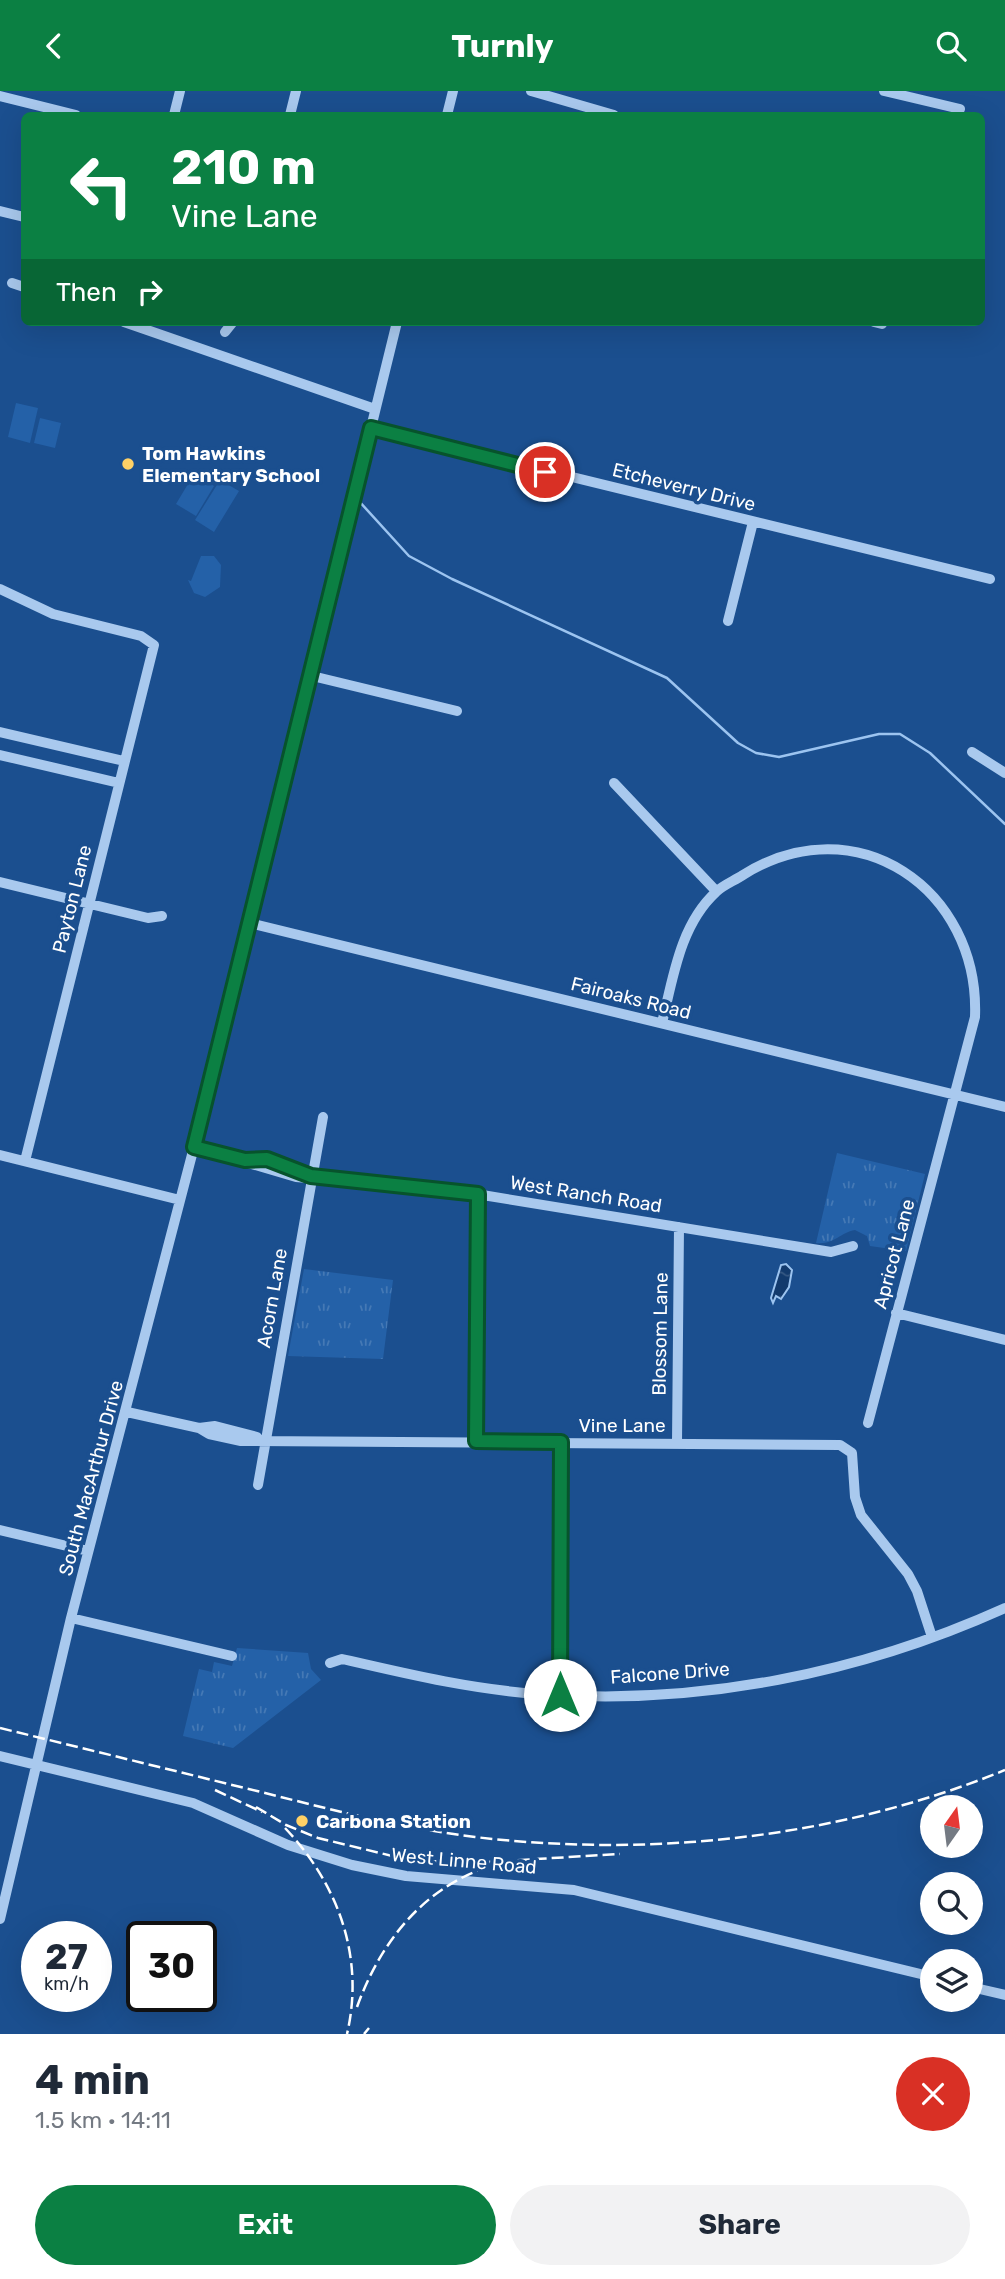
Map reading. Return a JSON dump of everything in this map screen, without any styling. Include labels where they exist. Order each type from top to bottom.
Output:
[{"type":"street","points":[[175,112],[180,91]]},
{"type":"street","points":[[291,112],[296,91]]},
{"type":"street","points":[[448,112],[453,91]]},
{"type":"street","points":[[531,91],[604,112]]},
{"type":"street","points":[[884,91],[911,94],[960,109]]},
{"type":"street","points":[[0,96],[64,112]]},
{"type":"street","points":[[0,211],[21,216]]},
{"type":"street","points":[[12,283],[21,286]]},
{"type":"street","points":[[136,326],[375,409]]},
{"type":"street","points":[[225,332],[230,326]]},
{"type":"street","points":[[0,1154],[180,1201],[396,326]]},
{"type":"street","name":"Etcheverry Drive","points":[[371,428],[990,579]]},
{"type":"street","points":[[728,621],[752,522]]},
{"type":"street","name":"Payton Lane","points":[[0,589],[52,614],[141,636],[154,645],[25,1161]]},
{"type":"street","points":[[308,675],[457,711]]},
{"type":"street","points":[[0,732],[124,761]]},
{"type":"street","points":[[972,752],[1005,773]]},
{"type":"street","points":[[0,755],[119,783]]},
{"type":"street","points":[[614,783],[716,891],[689,930],[678,957],[662,1023]]},
{"type":"street","name":"Apricot Lane","points":[[716,891],[775,858],[820,849],[859,853],[880,860],[911,877],[929,891],[957,927],[974,975],[975,1017],[868,1423]]},
{"type":"street","points":[[0,882],[148,918],[162,916]]},
{"type":"street","name":"Fairoaks Road","points":[[248,923],[1005,1107]]},
{"type":"street","name":"Acorn Lane","points":[[258,1485],[323,1117]]},
{"type":"street","name":"West Ranch Road","points":[[194,1147],[311,1176],[478,1194],[831,1252],[853,1246]]},
{"type":"street","points":[[476,1441],[478,1194]]},
{"type":"street","name":"South MacArthur Drive","points":[[36,1765],[88,1551],[127,1412],[180,1201]]},
{"type":"street","name":"Blossom Lane","points":[[677,1443],[679,1227]]},
{"type":"street","points":[[896,1313],[1005,1341]]},
{"type":"street","name":"Vine Lane","points":[[127,1412],[199,1428],[215,1426],[264,1439],[840,1445],[852,1453],[853,1488],[861,1515],[908,1574],[917,1591],[932,1637]]},
{"type":"street","points":[[560,1695],[561,1442]]},
{"type":"street","points":[[0,1530],[88,1551]]},
{"type":"street","name":"Falcone Drive","points":[[330,1663],[342,1659],[485,1688],[560,1695],[680,1694],[775,1681],[856,1661],[932,1637],[1005,1608]]},
{"type":"street","points":[[71,1618],[232,1656]]},
{"type":"street","name":"West Linne Road","points":[[0,1756],[193,1803],[297,1848],[352,1865],[406,1875],[574,1890],[920,1974]]},
{"type":"street","points":[[0,1919],[36,1765]]},
{"type":"street","points":[[983,1990],[1005,1995]]},
{"type":"green space","points":[[16,403],[38,408],[30,443],[8,437]]},
{"type":"green space","points":[[40,418],[61,423],[55,448],[34,443]]},
{"type":"green space","points":[[194,474],[214,486],[196,516],[176,504]]},
{"type":"green space","points":[[220,480],[239,491],[214,532],[195,520]]},
{"type":"green space","points":[[201,556],[214,556],[221,565],[220,587],[205,597],[194,593],[188,580],[191,581]]},
{"type":"green space","points":[[837,1153],[925,1174],[906,1251],[870,1246],[867,1236],[855,1230],[832,1241],[816,1243]]},
{"type":"green space","points":[[304,1269],[393,1280],[383,1359],[288,1356]]},
{"type":"green space","points":[[237,1648],[308,1653],[311,1669],[321,1680],[233,1748],[183,1736],[199,1669],[212,1672],[214,1662],[232,1666]]},
{"type":"water","points":[[786,1264],[792,1270],[789,1287],[781,1299],[776,1296],[773,1303],[771,1298],[781,1265]]},
{"type":"waterway","points":[[358,500],[409,556],[452,579],[667,678],[738,743],[756,753],[779,757],[879,734],[900,734],[930,753],[1005,824]]},
{"type":"railway","points":[[0,1728],[392,1823],[475,1837],[542,1843],[677,1843],[811,1827],[942,1793],[1005,1770]]},
{"type":"railway","points":[[215,1790],[262,1812]]},
{"type":"railway","points":[[256,1807],[286,1825],[318,1838],[409,1860],[470,1863],[620,1854]]},
{"type":"railway","points":[[285,1828],[320,1873],[343,1923],[352,1977],[352,2005],[347,2034]]},
{"type":"railway","points":[[357,2007],[378,1961],[407,1920],[445,1888],[467,1875],[491,1866]]},
{"type":"railway","points":[[364,2034],[369,2028]]},
{"type":"place","name":"Tom Hawkins Elementary School","points":[[128,464]]},
{"type":"place","name":"Carbona Station","points":[[302,1821]]},
{"type":"route","points":[[545,472],[371,428],[308,675],[194,1147],[245,1160],[267,1159],[311,1176],[329,1179],[478,1194],[476,1441],[561,1442],[560,1695]]}]
